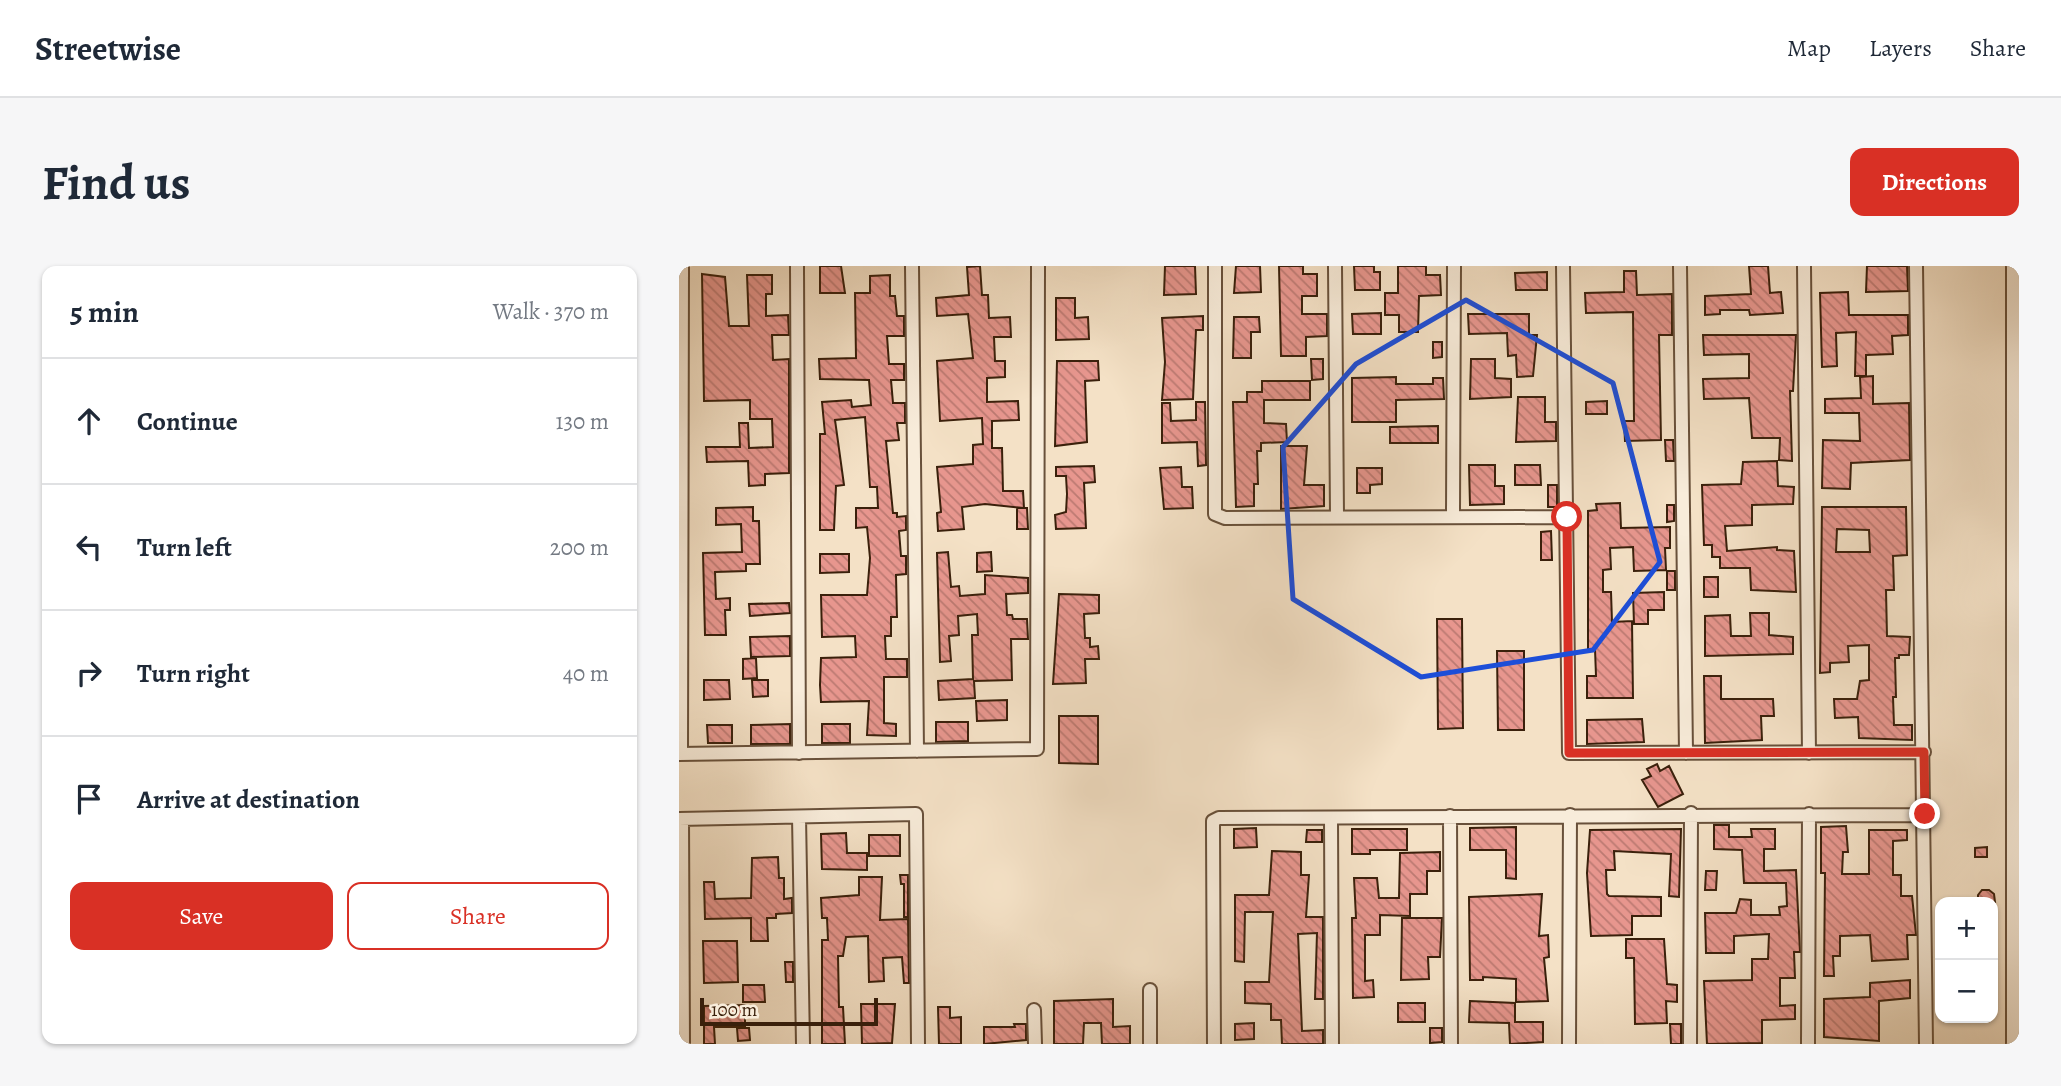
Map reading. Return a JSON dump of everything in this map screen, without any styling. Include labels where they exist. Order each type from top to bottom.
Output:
[{"type":"street","points":[[682,266],[680,754],[1037,749],[1038,266]]},
{"type":"street","points":[[797,266],[799,752]]},
{"type":"street","points":[[912,266],[916,751]]},
{"type":"street","points":[[1215,266],[1215,514],[1225,517],[1567,517]]},
{"type":"street","points":[[1335,266],[1338,515]]},
{"type":"street","points":[[1453,516],[1454,266]]},
{"type":"street","points":[[1563,266],[1569,753],[1924,752]]},
{"type":"street","points":[[1680,266],[1686,753]]},
{"type":"street","points":[[1804,266],[1809,753]]},
{"type":"street","points":[[1916,266],[1926,1044]]},
{"type":"street","points":[[2013,266],[2016,755],[2013,1044]]},
{"type":"street","points":[[1214,1044],[1213,821],[1691,813],[1925,814]]},
{"type":"street","points":[[1690,1044],[1691,813]]},
{"type":"street","points":[[683,1044],[680,819],[916,814],[918,1044]]},
{"type":"street","points":[[1808,1044],[1809,814]]},
{"type":"street","points":[[1569,1044],[1570,815]]},
{"type":"street","points":[[1450,816],[1451,1044]]},
{"type":"street","points":[[799,817],[803,1044]]},
{"type":"street","points":[[1331,819],[1332,1044]]},
{"type":"street","points":[[1150,990],[1150,1044]]},
{"type":"street","points":[[1034,1010],[1035,1044]]},
{"type":"highlighted area","points":[[1466,300],[1613,383],[1660,562],[1593,650],[1421,677],[1293,599],[1283,447],[1356,364]]},
{"type":"building","points":[[820,266],[841,266],[845,293],[820,293]]},
{"type":"building","points":[[980,266],[982,295],[988,295],[989,318],[1010,317],[1011,337],[994,337],[995,361],[1005,361],[1005,377],[987,378],[987,402],[1018,401],[1019,420],[992,421],[992,448],[1002,448],[1003,491],[1023,491],[1024,508],[985,504],[962,507],[964,529],[938,531],[937,513],[941,512],[937,467],[973,464],[973,445],[983,444],[982,418],[940,421],[937,361],[973,358],[968,314],[937,316],[936,298],[969,295],[967,267]]},
{"type":"building","points":[[1165,266],[1195,266],[1196,294],[1164,295]]},
{"type":"building","points":[[1236,266],[1260,266],[1261,292],[1234,293]]},
{"type":"building","points":[[1279,266],[1303,266],[1303,274],[1317,274],[1317,296],[1302,296],[1302,314],[1327,314],[1327,336],[1306,337],[1306,356],[1281,356]]},
{"type":"building","points":[[1354,266],[1374,266],[1374,272],[1380,272],[1380,290],[1355,290]]},
{"type":"building","points":[[1398,266],[1426,266],[1426,275],[1440,275],[1441,295],[1419,296],[1418,332],[1399,332],[1399,315],[1385,315],[1385,293],[1398,293]]},
{"type":"building","points":[[1749,266],[1768,266],[1770,293],[1781,292],[1783,313],[1750,315],[1749,310],[1720,310],[1720,314],[1705,315],[1705,296],[1751,294]]},
{"type":"building","points":[[1867,266],[1907,266],[1908,291],[1866,292]]},
{"type":"building","points":[[1624,271],[1636,271],[1637,295],[1672,294],[1672,335],[1659,335],[1661,440],[1625,441],[1624,421],[1634,421],[1633,312],[1586,313],[1585,293],[1624,292]]},
{"type":"building","points":[[1547,272],[1547,290],[1516,290],[1515,273]]},
{"type":"building","points":[[702,274],[725,277],[729,326],[749,326],[747,275],[772,275],[772,294],[766,294],[766,316],[788,315],[789,335],[772,335],[773,360],[789,359],[789,473],[765,474],[765,485],[749,486],[748,461],[707,462],[706,447],[740,447],[739,423],[748,423],[749,448],[773,447],[772,419],[750,419],[750,400],[704,401]]},
{"type":"building","points":[[890,275],[890,296],[895,296],[897,316],[904,316],[904,336],[887,336],[889,364],[904,364],[904,380],[891,380],[893,403],[905,403],[905,423],[897,423],[899,440],[886,441],[893,513],[897,513],[897,517],[906,516],[906,530],[899,531],[901,556],[906,556],[906,574],[896,575],[897,617],[891,617],[891,636],[885,636],[886,659],[907,659],[907,677],[884,677],[884,723],[896,724],[896,736],[867,735],[869,701],[821,702],[820,685],[821,658],[856,657],[855,636],[822,637],[821,595],[867,595],[870,558],[867,527],[856,528],[856,508],[878,508],[877,487],[870,487],[865,417],[835,420],[844,485],[836,486],[834,530],[820,530],[820,434],[825,434],[822,402],[851,400],[852,407],[871,405],[869,380],[820,379],[819,359],[856,358],[855,293],[870,293],[870,276]]},
{"type":"building","points":[[1848,292],[1849,315],[1908,315],[1908,335],[1892,336],[1893,354],[1866,355],[1866,376],[1855,376],[1856,332],[1836,333],[1837,366],[1822,367],[1820,293]]},
{"type":"building","points":[[1056,298],[1075,298],[1075,318],[1088,317],[1089,339],[1056,340]]},
{"type":"building","points":[[1381,313],[1381,334],[1353,334],[1352,314]]},
{"type":"building","points":[[1468,314],[1529,314],[1529,335],[1537,335],[1533,376],[1517,377],[1516,355],[1508,356],[1507,333],[1469,334]]},
{"type":"building","points":[[1203,316],[1203,330],[1196,330],[1193,399],[1162,400],[1165,362],[1162,318]]},
{"type":"building","points":[[1234,317],[1259,317],[1260,332],[1251,332],[1251,358],[1233,358]]},
{"type":"building","points":[[1703,335],[1796,335],[1793,391],[1790,391],[1792,461],[1779,460],[1780,438],[1752,438],[1749,398],[1704,399],[1703,379],[1749,378],[1749,354],[1704,355]]},
{"type":"building","points":[[1433,342],[1442,342],[1442,357],[1433,358]]},
{"type":"building","points":[[1311,359],[1323,359],[1323,379],[1312,380]]},
{"type":"building","points":[[1471,359],[1495,359],[1495,378],[1511,379],[1511,397],[1470,399]]},
{"type":"building","points":[[1057,361],[1098,361],[1099,380],[1085,381],[1087,442],[1055,446]]},
{"type":"building","points":[[1873,376],[1873,404],[1909,403],[1910,460],[1851,463],[1850,489],[1822,488],[1823,440],[1860,441],[1859,413],[1825,413],[1825,399],[1861,398],[1860,377]]},
{"type":"building","points":[[1396,377],[1396,384],[1433,384],[1433,378],[1443,378],[1444,399],[1396,400],[1396,422],[1352,422],[1352,378]]},
{"type":"building","points":[[1262,381],[1310,381],[1310,400],[1264,400],[1264,423],[1286,424],[1287,442],[1261,443],[1261,451],[1257,451],[1258,484],[1254,484],[1254,506],[1236,507],[1233,402],[1247,402],[1247,392],[1262,392]]},
{"type":"building","points":[[1518,397],[1545,397],[1545,422],[1556,422],[1556,441],[1516,442]]},
{"type":"building","points":[[1607,401],[1607,414],[1586,414],[1586,402]]},
{"type":"building","points":[[1196,402],[1205,402],[1206,465],[1198,466],[1197,442],[1162,443],[1162,403],[1170,403],[1171,421],[1196,420]]},
{"type":"building","points":[[1438,426],[1438,443],[1390,443],[1390,427]]},
{"type":"building","points":[[1665,440],[1673,440],[1674,461],[1666,461]]},
{"type":"building","points":[[1281,446],[1307,446],[1304,485],[1324,485],[1324,506],[1281,509]]},
{"type":"building","points":[[1777,461],[1778,486],[1794,487],[1793,504],[1752,505],[1752,525],[1725,526],[1727,551],[1777,547],[1777,550],[1794,551],[1796,592],[1751,590],[1750,568],[1720,568],[1720,557],[1712,557],[1712,545],[1704,545],[1702,485],[1741,484],[1743,462]]},
{"type":"building","points":[[1469,465],[1495,465],[1495,486],[1504,486],[1504,504],[1470,505]]},
{"type":"building","points":[[1515,465],[1540,465],[1541,485],[1515,485]]},
{"type":"building","points":[[1094,466],[1095,482],[1084,483],[1086,528],[1056,529],[1055,515],[1066,512],[1067,494],[1066,476],[1056,476],[1056,467]]},
{"type":"building","points":[[1181,467],[1182,487],[1192,487],[1193,508],[1164,509],[1160,468]]},
{"type":"building","points":[[1357,468],[1382,468],[1382,484],[1370,485],[1370,493],[1357,493]]},
{"type":"building","points":[[1548,485],[1557,485],[1557,507],[1548,507]]},
{"type":"building","points":[[1620,503],[1621,528],[1670,527],[1670,548],[1665,548],[1666,570],[1634,571],[1633,547],[1610,548],[1611,569],[1603,570],[1603,592],[1611,592],[1612,622],[1632,621],[1633,698],[1587,698],[1587,676],[1596,676],[1595,649],[1588,649],[1588,511],[1597,510],[1596,504]]},
{"type":"building","points":[[1667,505],[1674,505],[1674,521],[1667,522]]},
{"type":"building","points":[[753,507],[753,521],[759,521],[760,564],[746,564],[746,571],[715,572],[716,599],[730,598],[730,610],[725,610],[726,635],[705,635],[703,553],[742,552],[741,524],[716,525],[716,508]]},
{"type":"building","points":[[1822,507],[1906,507],[1907,555],[1893,556],[1894,590],[1886,590],[1887,636],[1910,637],[1909,655],[1895,658],[1896,697],[1893,697],[1894,725],[1912,725],[1912,740],[1859,738],[1858,717],[1835,718],[1834,699],[1857,699],[1860,681],[1869,680],[1869,645],[1848,646],[1849,662],[1830,663],[1830,672],[1820,673]],"holes":[[[1837,529],[1869,530],[1870,552],[1836,552]]]},
{"type":"building","points":[[1017,508],[1027,508],[1028,529],[1017,529]]},
{"type":"building","points":[[1551,531],[1552,560],[1541,560],[1541,532]]},
{"type":"building","points":[[948,552],[951,587],[959,586],[960,596],[985,594],[985,575],[1028,578],[1028,593],[1006,594],[1007,615],[1012,615],[1013,619],[1027,619],[1028,639],[1011,639],[1012,680],[974,681],[975,698],[939,700],[938,681],[973,679],[972,635],[978,635],[977,614],[958,616],[959,635],[949,636],[951,661],[940,662],[937,553]]},
{"type":"building","points":[[991,552],[992,571],[977,572],[977,553]]},
{"type":"building","points":[[820,554],[849,554],[849,572],[820,573]]},
{"type":"building","points":[[1667,571],[1675,571],[1675,590],[1667,590]]},
{"type":"building","points":[[1704,577],[1718,577],[1718,597],[1704,597]]},
{"type":"building","points":[[1664,592],[1664,610],[1648,610],[1648,624],[1634,624],[1633,593]]},
{"type":"building","points":[[1059,594],[1099,595],[1099,613],[1084,614],[1085,638],[1090,638],[1090,647],[1098,646],[1099,659],[1085,659],[1086,683],[1053,684]]},
{"type":"building","points":[[789,603],[790,613],[750,616],[749,604]]},
{"type":"building","points":[[1750,613],[1769,613],[1769,635],[1793,637],[1793,654],[1705,656],[1705,616],[1730,615],[1731,636],[1751,636]]},
{"type":"building","points":[[1437,619],[1462,619],[1463,728],[1438,729]]},
{"type":"building","points":[[790,636],[790,656],[751,657],[750,637]]},
{"type":"building","points":[[1497,651],[1524,651],[1524,730],[1498,730]]},
{"type":"building","points":[[756,658],[757,678],[743,679],[743,659]]},
{"type":"building","points":[[1704,676],[1721,676],[1721,699],[1773,699],[1774,716],[1761,716],[1762,740],[1705,743]]},
{"type":"building","points":[[704,680],[729,680],[730,699],[704,700]]},
{"type":"building","points":[[752,680],[768,680],[768,696],[753,697]]},
{"type":"building","points":[[1007,700],[1007,720],[977,721],[976,701]]},
{"type":"building","points":[[1059,716],[1098,716],[1098,764],[1059,763]]},
{"type":"building","points":[[1642,719],[1644,742],[1587,744],[1587,720]]},
{"type":"building","points":[[936,722],[968,722],[968,741],[936,742]]},
{"type":"building","points":[[790,724],[790,744],[751,744],[751,725]]},
{"type":"building","points":[[822,724],[850,724],[850,743],[822,743]]},
{"type":"building","points":[[707,725],[732,725],[732,743],[708,743]]},
{"type":"building","points":[[1657,764],[1660,771],[1669,766],[1683,794],[1658,807],[1642,780],[1651,776],[1647,769]]},
{"type":"building","points":[[1714,825],[1729,825],[1729,837],[1752,837],[1751,829],[1775,829],[1775,849],[1764,849],[1764,871],[1796,870],[1800,952],[1794,952],[1795,978],[1780,978],[1780,1006],[1795,1005],[1795,1019],[1762,1020],[1762,1043],[1707,1044],[1704,981],[1752,980],[1752,959],[1768,959],[1769,934],[1734,936],[1734,953],[1706,953],[1705,913],[1736,913],[1740,899],[1751,900],[1751,915],[1780,915],[1779,907],[1787,906],[1786,883],[1744,883],[1742,850],[1714,849]]},
{"type":"building","points":[[1846,826],[1848,852],[1843,852],[1842,874],[1869,874],[1869,830],[1907,830],[1907,840],[1893,841],[1893,875],[1901,875],[1901,896],[1912,896],[1916,935],[1907,935],[1908,959],[1872,961],[1870,935],[1840,936],[1840,956],[1833,956],[1834,976],[1824,976],[1825,873],[1821,873],[1821,827]]},
{"type":"building","points":[[1516,827],[1516,879],[1506,878],[1506,850],[1470,850],[1470,828]]},
{"type":"building","points":[[1256,828],[1257,847],[1234,848],[1234,829]]},
{"type":"building","points":[[1352,829],[1407,829],[1407,850],[1370,850],[1370,854],[1352,854]]},
{"type":"building","points":[[1681,829],[1679,897],[1669,896],[1671,854],[1614,851],[1615,870],[1606,870],[1607,894],[1661,897],[1661,916],[1632,916],[1632,935],[1591,936],[1587,873],[1590,830]]},
{"type":"building","points":[[1307,830],[1322,830],[1322,842],[1306,842]]},
{"type":"building","points":[[846,833],[847,853],[867,853],[867,870],[822,869],[821,834]]},
{"type":"building","points":[[869,835],[900,835],[900,856],[869,856]]},
{"type":"building","points":[[1987,847],[1987,857],[1975,857],[1975,848]]},
{"type":"building","points":[[1272,851],[1301,852],[1301,875],[1309,875],[1306,917],[1323,917],[1323,999],[1315,999],[1317,933],[1298,934],[1302,1031],[1323,1030],[1323,1044],[1282,1044],[1281,1020],[1271,1020],[1271,1004],[1245,1003],[1245,982],[1269,982],[1273,912],[1245,912],[1244,962],[1235,961],[1235,895],[1269,895]]},
{"type":"building","points":[[1440,852],[1440,871],[1427,871],[1427,894],[1410,894],[1410,916],[1380,915],[1380,935],[1365,935],[1365,981],[1373,980],[1374,997],[1353,998],[1352,918],[1356,918],[1354,878],[1377,878],[1379,898],[1399,898],[1400,853]]},
{"type":"building","points":[[778,857],[779,878],[784,878],[784,899],[792,898],[792,913],[776,914],[776,918],[767,918],[768,941],[751,941],[751,918],[705,919],[704,882],[714,882],[715,899],[751,898],[752,858]]},
{"type":"building","points":[[1706,871],[1717,871],[1716,890],[1705,890]]},
{"type":"building","points":[[900,875],[908,875],[908,917],[904,917],[904,884],[901,884]]},
{"type":"building","points":[[859,877],[882,877],[880,920],[908,919],[909,983],[904,983],[902,957],[883,958],[884,981],[869,982],[868,936],[846,937],[843,956],[838,956],[839,1007],[843,1007],[845,1044],[822,1044],[822,940],[828,940],[827,918],[822,918],[821,898],[859,895]]},
{"type":"building","points":[[1982,890],[1989,890],[1994,897],[1978,897]]},
{"type":"building","points":[[1542,894],[1539,936],[1548,935],[1549,957],[1544,958],[1548,1001],[1516,1002],[1516,979],[1483,977],[1483,980],[1470,980],[1469,897]]},
{"type":"building","points":[[1402,918],[1442,918],[1440,957],[1428,957],[1429,979],[1401,980]]},
{"type":"building","points":[[1626,939],[1664,939],[1667,984],[1677,985],[1677,1002],[1666,1001],[1667,1023],[1635,1024],[1634,958],[1626,958]]},
{"type":"building","points":[[703,941],[737,941],[738,982],[704,983]]},
{"type":"building","points":[[785,962],[793,962],[793,982],[786,982]]},
{"type":"building","points":[[1910,980],[1910,998],[1879,1001],[1879,1041],[1824,1037],[1824,999],[1870,997],[1870,983]]},
{"type":"building","points":[[743,985],[764,985],[765,1002],[743,1002]]},
{"type":"building","points":[[1113,999],[1113,1027],[1130,1026],[1130,1044],[1102,1044],[1101,1023],[1084,1023],[1083,1044],[1054,1044],[1054,1001]]},
{"type":"building","points":[[1470,1001],[1515,1003],[1515,1022],[1543,1022],[1543,1042],[1510,1044],[1509,1023],[1469,1022]]},
{"type":"building","points":[[1398,1003],[1425,1003],[1425,1022],[1398,1022]]},
{"type":"building","points":[[861,1004],[895,1004],[892,1043],[862,1044]]},
{"type":"building","points":[[745,1005],[745,1027],[714,1027],[715,1044],[704,1044],[704,1006]]},
{"type":"building","points":[[938,1007],[950,1007],[950,1018],[961,1017],[961,1044],[939,1044]]},
{"type":"building","points":[[1254,1023],[1254,1039],[1235,1040],[1235,1024]]},
{"type":"building","points":[[1014,1024],[1026,1024],[1026,1040],[984,1044],[984,1027],[1015,1027]]},
{"type":"building","points":[[1670,1024],[1681,1024],[1681,1044],[1671,1044]]},
{"type":"building","points":[[737,1028],[749,1028],[750,1040],[738,1041]]},
{"type":"building","points":[[1430,1028],[1442,1028],[1442,1042],[1430,1043]]},
{"type":"route","points":[[1567,517],[1569,753],[1924,752],[1925,814]]}]
